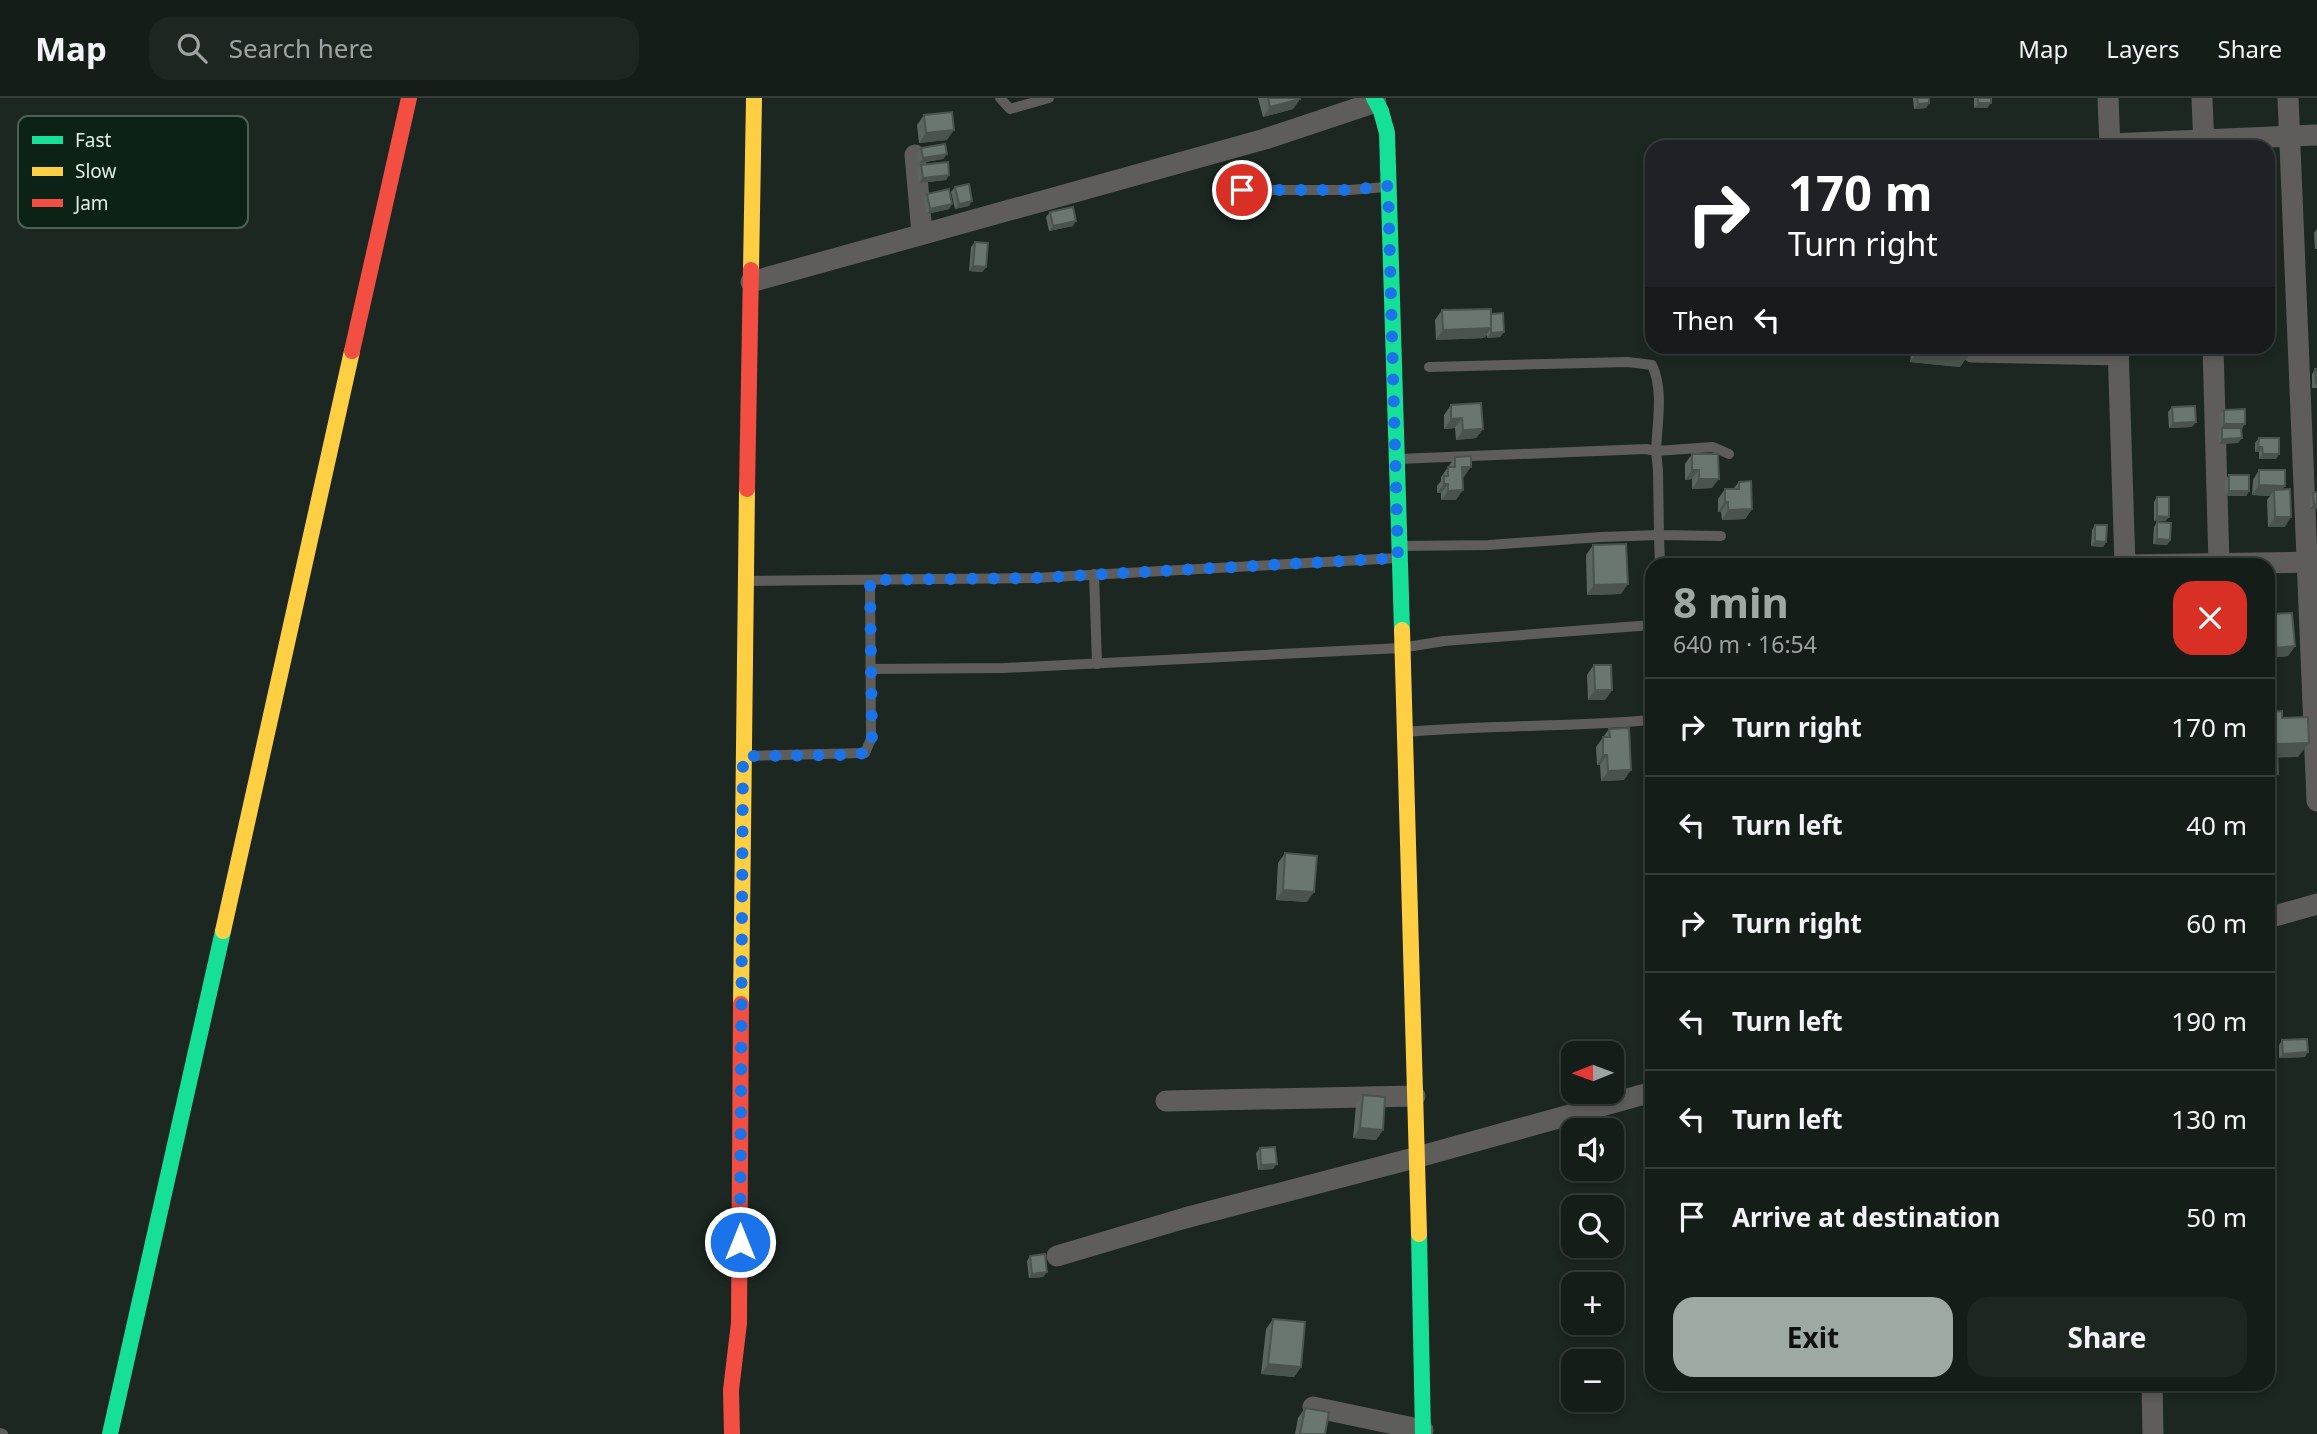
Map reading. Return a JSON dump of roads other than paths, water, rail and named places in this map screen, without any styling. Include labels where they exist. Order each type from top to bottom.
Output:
[{"type":"street","points":[[110,1434],[409,98]]},
{"type":"street","points":[[732,1434],[731,1390],[739,1323],[743,756],[754,98]]},
{"type":"street","points":[[2108,98],[2110,140]]},
{"type":"street","points":[[2202,98],[2204,140]]},
{"type":"street","points":[[2288,98],[2311,562],[2317,801]]},
{"type":"street","points":[[751,282],[1265,139],[1375,100],[1387,133],[1418,1157],[1423,1432],[1313,1407]]},
{"type":"street","points":[[2241,140],[2317,135]]},
{"type":"street","points":[[915,155],[922,233]]},
{"type":"street","points":[[2118,354],[2125,558]]},
{"type":"street","points":[[2213,354],[2218,558]]},
{"type":"street","points":[[2275,563],[2311,562]]},
{"type":"street","points":[[2275,916],[2317,904]]},
{"type":"street","points":[[1057,1256],[1174,1221],[1645,1094]]},
{"type":"street","points":[[1166,1101],[1415,1096]]},
{"type":"street","points":[[2152,1391],[2153,1434]]},
{"type":"lane","points":[[1000,98],[1010,109],[1049,98]]},
{"type":"lane","points":[[1242,190],[1350,190],[1388,186]]},
{"type":"lane","points":[[1429,367],[1628,362],[1651,365],[1657,376],[1658,397],[1656,451],[1660,558]]},
{"type":"lane","points":[[1395,459],[1713,447],[1729,454]]},
{"type":"lane","points":[[746,581],[1034,578],[1601,537],[1721,537]]},
{"type":"lane","points":[[1094,574],[1097,664]]},
{"type":"lane","points":[[743,756],[866,753],[872,739],[870,580]]},
{"type":"lane","points":[[871,669],[1004,668],[1401,648],[1444,641],[1645,626]]},
{"type":"lane","points":[[1404,733],[1645,720]]}]
